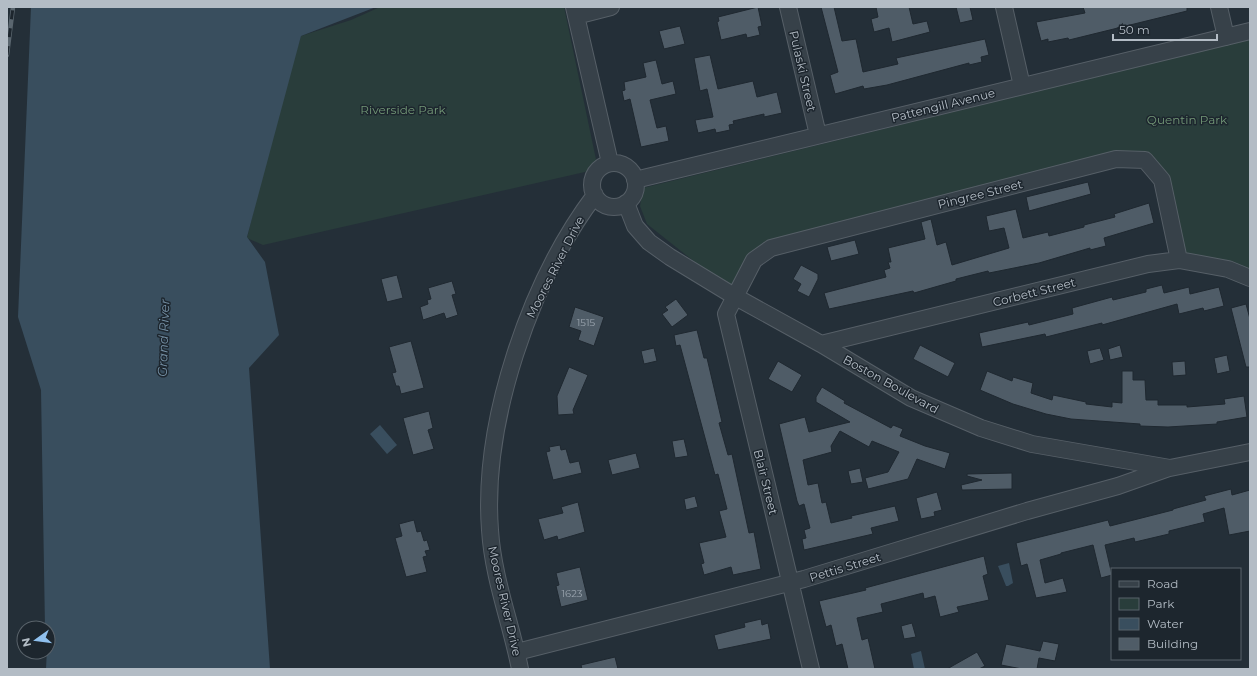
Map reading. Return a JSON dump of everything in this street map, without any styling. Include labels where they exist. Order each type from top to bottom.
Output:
[{"type":"street","points":[[610,163],[575,11],[611,7]]},
{"type":"street","name":"Pulaski Street","points":[[788,7],[818,135]]},
{"type":"street","points":[[1004,7],[1022,86]]},
{"type":"street","points":[[1219,7],[1226,36]]},
{"type":"street","name":"Pattengill Avenue","points":[[635,180],[1250,31]]},
{"type":"street","name":"Pingree Street","points":[[734,296],[754,260],[771,248],[1116,159],[1145,160],[1162,180],[1179,260]]},
{"type":"street","points":[[610,163],[623,165],[628,168],[635,180],[635,193],[626,203],[612,207],[605,205],[595,196],[592,189],[594,175],[603,166],[610,163]]},
{"type":"street","name":"Moores River Drive","points":[[520,669],[495,568],[490,532],[488,500],[498,420],[508,376],[539,293],[576,220],[595,196]]},
{"type":"street","name":"Boston Boulevard","points":[[626,203],[635,226],[649,242],[734,296],[821,344],[911,398],[981,428],[1032,444],[1170,468],[1250,452]]},
{"type":"street","name":"Corbett Street","points":[[821,344],[1141,266],[1179,260],[1228,269],[1249,277]]},
{"type":"street","name":"Blair Street","points":[[734,296],[726,314],[727,320],[811,669]]},
{"type":"street","name":"Pettis Street","points":[[517,652],[790,583],[1027,511],[1118,486],[1170,468]]},
{"type":"green space","name":"Riverside Park","points":[[380,7],[564,7],[598,169],[263,245],[247,238],[277,113],[301,36],[351,20]]},
{"type":"green space","name":"Quentin Park","points":[[1250,39],[1250,274],[1177,259],[1158,175],[1127,160],[776,247],[735,294],[647,224],[640,206],[643,188]]},
{"type":"water","name":"Grand River","points":[[31,7],[376,7],[301,36],[247,237],[265,262],[279,335],[249,368],[270,669],[46,669],[46,660],[56,660],[56,620],[45,620],[41,390],[18,317]]},
{"type":"water","points":[[380,425],[397,445],[387,454],[370,434]]},
{"type":"water","points":[[1009,563],[1013,583],[1006,586],[998,566]]},
{"type":"water","points":[[921,651],[925,669],[914,669],[911,654]]},
{"type":"building","points":[[758,7],[762,26],[758,27],[760,35],[747,38],[746,34],[721,40],[717,22],[719,21],[718,17]]},
{"type":"building","points":[[821,7],[834,7],[842,41],[856,39],[863,72],[898,64],[896,58],[985,39],[989,55],[981,57],[982,62],[969,65],[969,63],[887,85],[864,89],[863,86],[835,94],[830,75],[838,72]]},
{"type":"building","points":[[876,7],[909,7],[913,24],[927,21],[930,32],[892,42],[889,28],[874,32],[871,19],[878,17]]},
{"type":"building","points":[[956,7],[970,7],[973,20],[960,23]]},
{"type":"building","points":[[1083,7],[1187,7],[1187,11],[1069,40],[1068,38],[1048,42],[1048,39],[1041,41],[1036,22],[1085,13]]},
{"type":"building","points":[[680,26],[685,44],[664,49],[659,31]]},
{"type":"building","points":[[710,55],[718,89],[753,81],[757,97],[777,92],[782,113],[764,117],[764,114],[733,121],[734,124],[729,125],[730,130],[716,133],[715,129],[698,133],[695,120],[713,117],[707,89],[700,91],[694,58]]},
{"type":"building","points":[[656,60],[662,84],[673,81],[676,94],[650,100],[657,128],[666,126],[669,141],[641,147],[630,99],[624,101],[622,91],[625,90],[624,82],[646,77],[643,63]]},
{"type":"building","points":[[1088,182],[1091,194],[1029,211],[1026,197]]},
{"type":"building","points":[[1149,203],[1154,223],[1104,238],[1106,246],[1090,250],[1090,248],[1039,263],[989,273],[988,271],[956,279],[956,281],[914,293],[913,291],[829,309],[824,293],[886,277],[884,270],[890,268],[888,262],[891,262],[888,248],[925,239],[921,222],[931,219],[937,245],[946,242],[952,265],[1009,248],[1004,228],[989,231],[986,216],[1016,209],[1023,238],[1048,232],[1049,236],[1115,217],[1114,214]]},
{"type":"building","points":[[855,240],[859,254],[831,261],[827,247]]},
{"type":"building","points":[[801,265],[818,274],[818,279],[809,297],[797,291],[801,284],[793,279]]},
{"type":"building","points":[[397,275],[403,298],[387,302],[381,279]]},
{"type":"building","points":[[452,281],[456,294],[452,295],[458,315],[446,319],[444,313],[423,320],[420,307],[428,304],[427,300],[431,299],[428,288]]},
{"type":"building","points":[[1162,285],[1164,293],[1189,287],[1190,294],[1219,287],[1224,306],[1204,311],[1203,308],[1179,314],[1177,304],[1102,325],[1102,323],[1046,337],[1045,334],[982,347],[979,333],[1028,322],[1029,325],[1073,314],[1072,308],[1112,297],[1113,300],[1146,292],[1146,289]]},
{"type":"building","points":[[676,299],[688,315],[672,327],[662,314],[668,310],[665,307]]},
{"type":"building","points":[[1246,304],[1250,319],[1250,367],[1246,367],[1231,308]]},
{"type":"building","points":[[575,307],[604,317],[594,346],[578,340],[581,331],[569,327]]},
{"type":"building","points":[[697,330],[704,358],[707,358],[722,422],[719,423],[728,455],[732,454],[749,533],[754,532],[761,569],[733,575],[731,567],[704,575],[701,564],[704,563],[699,543],[726,537],[719,511],[727,509],[718,474],[715,475],[680,345],[676,346],[674,335]]},
{"type":"building","points":[[411,341],[424,388],[401,394],[399,386],[396,386],[392,373],[396,372],[389,347]]},
{"type":"building","points":[[920,345],[955,363],[948,377],[913,359]]},
{"type":"building","points":[[1120,345],[1123,357],[1110,360],[1108,349]]},
{"type":"building","points":[[654,348],[657,361],[644,364],[641,351]]},
{"type":"building","points":[[1100,348],[1104,360],[1090,364],[1087,351]]},
{"type":"building","points":[[1227,355],[1230,371],[1217,374],[1214,358]]},
{"type":"building","points":[[778,361],[802,375],[792,392],[768,379]]},
{"type":"building","points":[[1185,361],[1186,375],[1173,376],[1172,362]]},
{"type":"building","points":[[569,367],[588,375],[573,410],[574,414],[558,415],[557,396]]},
{"type":"building","points":[[987,371],[1012,381],[1013,377],[1033,383],[1031,393],[1052,400],[1053,395],[1086,402],[1086,404],[1112,407],[1112,402],[1122,403],[1122,371],[1133,371],[1133,380],[1145,380],[1146,400],[1158,400],[1158,405],[1187,405],[1187,407],[1225,404],[1224,399],[1244,396],[1247,417],[1217,422],[1217,424],[1168,427],[1140,426],[1140,424],[1071,419],[1046,414],[1013,404],[980,390]]},
{"type":"building","points":[[822,387],[845,401],[844,403],[891,428],[893,425],[903,429],[900,436],[925,446],[950,453],[945,469],[917,459],[908,479],[868,489],[865,478],[888,472],[899,452],[872,441],[869,447],[840,431],[831,446],[832,452],[803,460],[808,485],[818,483],[822,503],[826,502],[831,523],[852,518],[851,516],[895,506],[899,521],[871,528],[873,534],[804,550],[802,539],[806,538],[804,530],[810,528],[804,504],[799,506],[797,501],[779,424],[805,417],[809,432],[850,422],[816,402],[816,397]]},
{"type":"building","points":[[429,411],[433,428],[428,430],[434,449],[413,455],[403,418]]},
{"type":"building","points":[[684,439],[688,456],[675,458],[672,441]]},
{"type":"building","points":[[560,445],[561,450],[566,449],[570,463],[579,461],[582,473],[553,480],[546,452],[550,451],[549,447]]},
{"type":"building","points":[[636,453],[640,468],[612,475],[608,460]]},
{"type":"building","points":[[860,468],[863,482],[851,484],[848,471]]},
{"type":"building","points":[[1012,473],[1012,489],[962,490],[961,485],[982,480],[967,476],[967,474]]},
{"type":"building","points":[[1231,489],[1232,495],[1250,490],[1250,531],[1229,535],[1224,508],[1203,514],[1205,522],[1169,531],[1169,534],[1135,542],[1134,538],[1105,545],[1111,575],[1101,578],[1093,545],[1061,553],[1040,560],[1045,583],[1063,578],[1067,592],[1036,598],[1027,564],[1021,566],[1016,543],[1108,520],[1110,526],[1206,500],[1204,496]]},
{"type":"building","points":[[937,492],[942,510],[934,512],[935,516],[921,519],[916,498]]},
{"type":"building","points":[[695,496],[698,507],[686,510],[684,499]]},
{"type":"building","points":[[578,502],[585,532],[558,540],[557,536],[544,540],[538,519],[563,513],[561,507]]},
{"type":"building","points":[[414,520],[417,532],[421,531],[424,541],[427,540],[430,550],[425,551],[427,556],[423,557],[427,572],[406,577],[395,538],[402,536],[399,524]]},
{"type":"building","points":[[984,556],[988,574],[983,576],[989,600],[957,607],[959,612],[940,617],[935,596],[924,599],[923,593],[881,604],[883,612],[857,618],[862,640],[868,638],[875,669],[848,669],[842,644],[836,646],[831,625],[826,627],[819,601],[866,590],[865,588]]},
{"type":"building","points":[[580,567],[588,600],[561,607],[556,586],[559,585],[556,573]]},
{"type":"building","points":[[761,619],[762,625],[768,623],[771,639],[718,650],[714,635],[745,627],[744,623]]},
{"type":"building","points":[[912,623],[916,637],[904,639],[901,626]]},
{"type":"building","points":[[1043,641],[1059,644],[1055,661],[1039,658],[1037,669],[1022,669],[1001,665],[1006,644],[1040,651]]},
{"type":"building","points":[[977,652],[985,666],[979,669],[947,669]]},
{"type":"building","points":[[615,657],[618,669],[582,669],[581,665]]},
{"type":"railway","points":[[7,55],[13,7]]}]
